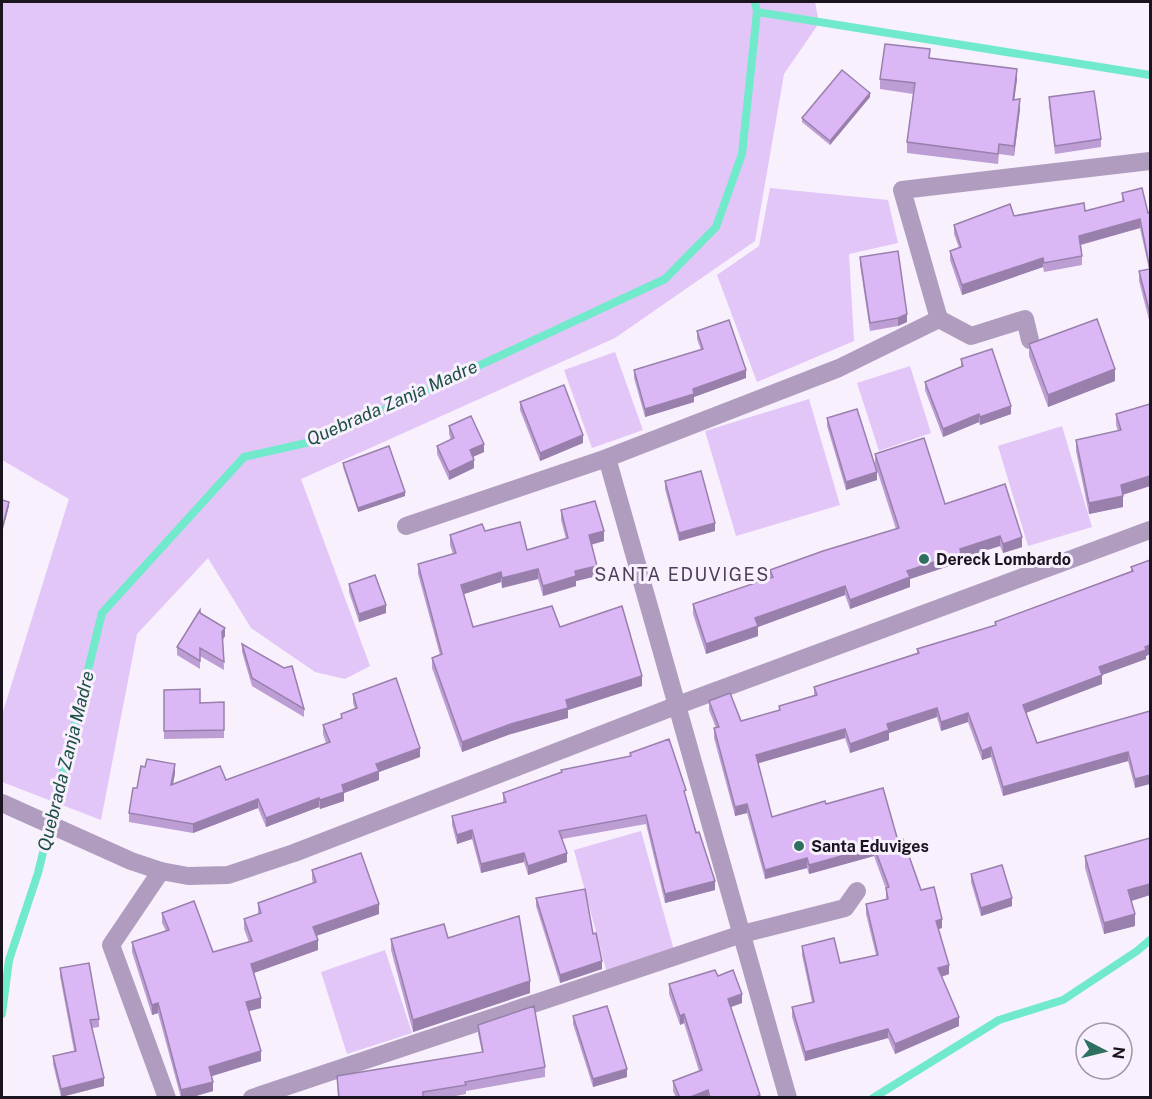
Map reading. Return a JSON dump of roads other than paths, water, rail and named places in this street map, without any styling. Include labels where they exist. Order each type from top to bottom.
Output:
[{"type":"street","points":[[1030,340],[1024,319],[971,336],[939,319],[902,190],[1150,161]]},
{"type":"street","points":[[406,526],[607,458],[839,368],[939,319]]},
{"type":"street","points":[[607,458],[788,1098]]},
{"type":"street","points":[[2,803],[131,861],[161,871],[188,876],[228,875],[294,853],[678,705],[1150,530]]},
{"type":"street","points":[[161,871],[111,945],[167,1098]]},
{"type":"street","points":[[252,1098],[742,934],[845,908],[857,891]]},
{"type":"waterway","name":"Quebrada Zanja Madre","points":[[2,1014],[9,960],[38,873],[102,613],[244,457],[319,440],[665,279],[716,227],[742,154],[757,12],[755,2]]},
{"type":"waterway","points":[[757,12],[1150,75]]},
{"type":"waterway","points":[[873,1098],[999,1020],[1063,1000],[1150,940]]},
{"type":"place","name":"Dereck Lombardo","points":[[924,559]]},
{"type":"place","name":"Santa Eduviges","points":[[799,846]]},
{"type":"district","name":"SANTA EDUVIGES","points":[[682,575]]}]
